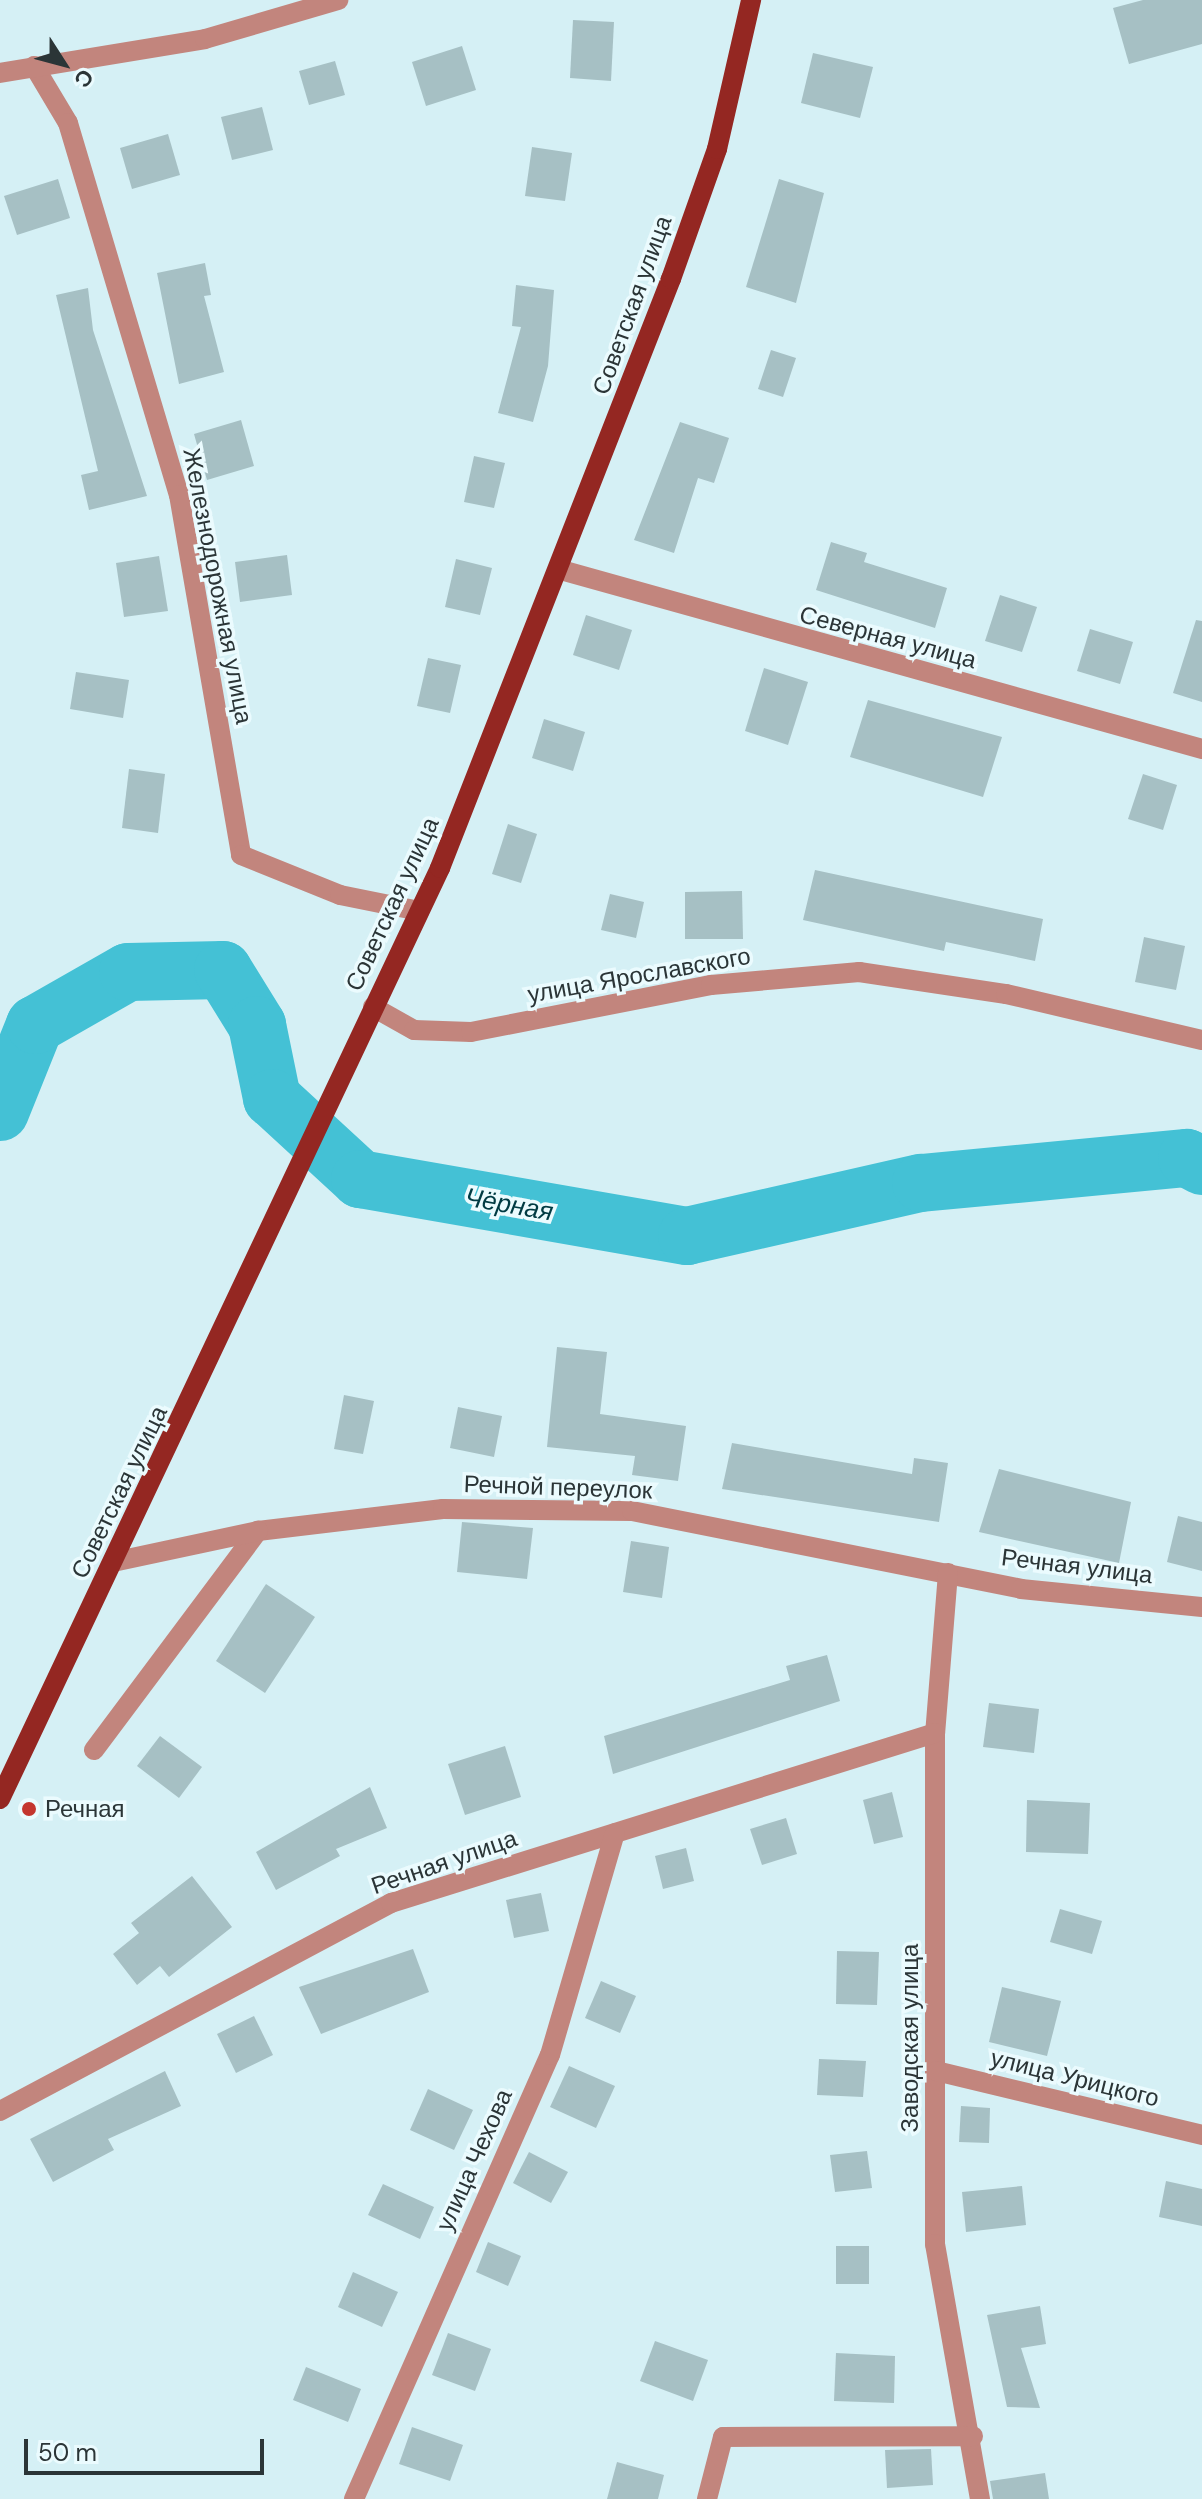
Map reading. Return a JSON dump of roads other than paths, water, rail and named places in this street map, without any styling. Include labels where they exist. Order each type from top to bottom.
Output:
[{"type":"main road","name":"Советская улица","points":[[0,1799],[267,1242],[339,1077],[419,911],[561,570],[717,149],[751,0]]},
{"type":"street","points":[[0,73],[205,39],[338,0]]},
{"type":"street","name":"Железнодорожная улица","points":[[34,66],[68,123],[179,495],[241,855],[340,895],[419,911]]},
{"type":"street","name":"Северная улица","points":[[561,570],[1202,749]]},
{"type":"street","name":"улица Ярославского","points":[[373,1007],[414,1030],[471,1032],[711,985],[859,972],[1006,994],[1202,1040]]},
{"type":"street","name":"Речной переулок","points":[[114,1562],[258,1531],[443,1509],[632,1511],[948,1573]]},
{"type":"street","points":[[94,1750],[258,1531]]},
{"type":"street","name":"Речная улица","points":[[948,1573],[1021,1589],[1202,1607]]},
{"type":"street","name":"Заводская улица","points":[[948,1573],[935,1733],[935,2244],[973,2436],[980,2499]]},
{"type":"street","name":"Речная улица","points":[[0,2111],[391,1903],[935,1733]]},
{"type":"street","name":"улица Чехова","points":[[354,2499],[550,2055],[615,1833]]},
{"type":"street","name":"улица Урицкого","points":[[936,2071],[1202,2135]]},
{"type":"street","points":[[707,2499],[723,2437],[973,2436]]},
{"type":"waterway","name":"Чёрная","points":[[0,1112],[35,1025],[128,972],[223,970],[257,1025],[272,1098],[360,1179],[687,1236],[921,1183],[1187,1158],[1202,1166]]},
{"type":"place","name":"Речная","points":[[29,1809]]}]
